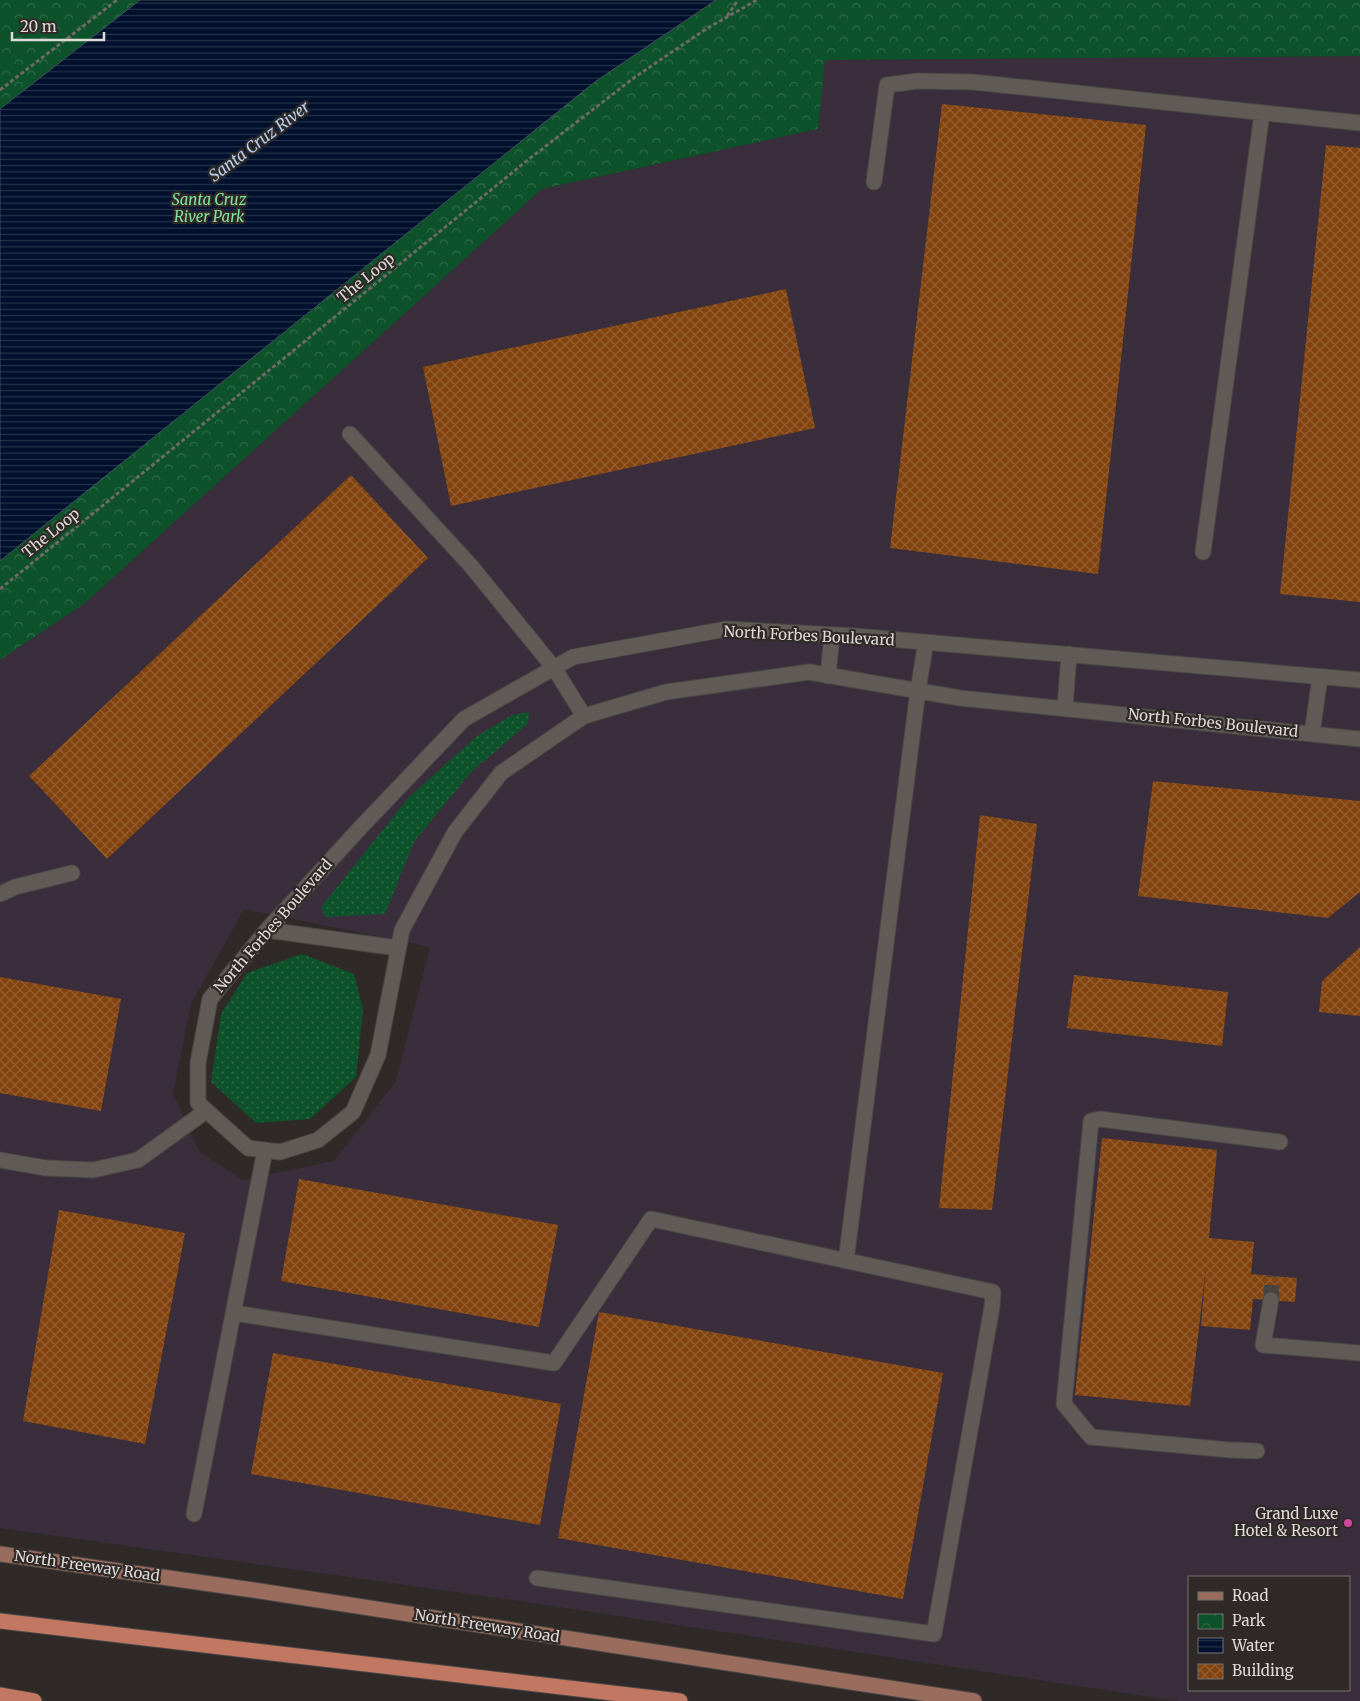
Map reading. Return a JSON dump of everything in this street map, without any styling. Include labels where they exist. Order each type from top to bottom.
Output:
[{"type":"highway","points":[[0,1621],[680,1701]]},
{"type":"highway","points":[[0,1695],[34,1701]]},
{"type":"main road","name":"North Freeway Road","points":[[0,1554],[253,1590],[974,1701]]},
{"type":"street","points":[[874,182],[887,85],[917,81],[973,82],[1360,123]]},
{"type":"street","points":[[1203,552],[1262,113]]},
{"type":"street","points":[[350,434],[471,566],[554,668],[584,716]]},
{"type":"street","name":"North Forbes Boulevard","points":[[1360,680],[832,634],[726,629],[573,657],[464,719],[360,828],[268,930],[210,999],[198,1062],[198,1103],[248,1148],[280,1152],[318,1140],[354,1112],[378,1055],[402,930],[455,832],[501,773],[584,716],[666,692],[809,672],[960,698],[1360,738]]},
{"type":"street","points":[[828,676],[832,634]]},
{"type":"street","points":[[846,1261],[918,690],[926,642]]},
{"type":"street","points":[[1065,708],[1069,654]]},
{"type":"street","points":[[1312,734],[1320,676]]},
{"type":"street","points":[[0,894],[15,887],[72,873]]},
{"type":"street","points":[[268,930],[398,948]]},
{"type":"street","points":[[0,1160],[46,1168],[93,1170],[138,1160],[206,1111]]},
{"type":"street","points":[[1257,1451],[1091,1437],[1064,1404],[1092,1121],[1100,1119],[1280,1142]]},
{"type":"street","points":[[194,1514],[265,1150]]},
{"type":"street","points":[[234,1313],[554,1363],[651,1219],[993,1292],[992,1307],[934,1634],[537,1578]]},
{"type":"street","points":[[1271,1300],[1263,1345],[1360,1353]]},
{"type":"path","points":[[0,90],[117,0]]},
{"type":"path","points":[[727,17],[738,0]]},
{"type":"path","name":"The Loop","points":[[0,589],[529,159],[635,77],[706,29],[757,0]]},
{"type":"shaded area","points":[[1360,56],[1360,1701],[1178,1701],[513,1600],[0,1528],[0,660],[84,604],[542,189],[818,129],[825,60]],"holes":[[[244,909],[430,947],[396,1081],[334,1161],[243,1180],[199,1151],[173,1094],[191,1004]]]},
{"type":"green space","name":"Santa Cruz River","points":[[0,0],[1360,0],[1360,56],[825,60],[818,129],[542,189],[84,604],[0,660]]},
{"type":"green space","points":[[529,712],[528,724],[472,771],[414,842],[385,914],[325,917],[321,907],[409,797],[477,736],[512,715]]},
{"type":"green space","points":[[302,954],[354,974],[363,1009],[356,1077],[310,1119],[256,1123],[211,1082],[221,1014],[247,973]]},
{"type":"water","name":"Santa Cruz River","points":[[140,0],[716,0],[596,81],[0,561],[0,109]]},
{"type":"building","points":[[942,104],[1146,125],[1098,574],[890,548]]},
{"type":"building","points":[[1326,145],[1360,148],[1360,602],[1280,594]]},
{"type":"building","points":[[786,289],[815,428],[451,506],[423,367]]},
{"type":"building","points":[[351,475],[428,558],[107,859],[29,776]]},
{"type":"building","points":[[1153,781],[1360,801],[1360,892],[1328,918],[1138,896]]},
{"type":"building","points":[[980,815],[1037,824],[992,1210],[939,1208]]},
{"type":"building","points":[[1360,947],[1360,1016],[1319,1012],[1322,981]]},
{"type":"building","points":[[1074,975],[1228,992],[1222,1046],[1067,1028]]},
{"type":"building","points":[[0,977],[121,999],[101,1111],[0,1093]]},
{"type":"building","points":[[1102,1138],[1217,1150],[1209,1238],[1254,1242],[1251,1274],[1297,1278],[1295,1302],[1253,1299],[1250,1330],[1201,1326],[1206,1266],[1190,1406],[1075,1395]]},
{"type":"building","points":[[299,1179],[558,1225],[539,1327],[281,1281]]},
{"type":"building","points":[[59,1210],[185,1233],[145,1444],[23,1421]]},
{"type":"building","points":[[599,1312],[943,1373],[903,1599],[558,1538]]},
{"type":"building","points":[[273,1353],[561,1404],[540,1525],[251,1474]]},
{"type":"tunnel","points":[[1271,1300],[1272,1276]]},
{"type":"place","name":"Grand Luxe Hotel & Resort","points":[[1348,1523]]},
{"type":"park label","name":"Santa Cruz River Park","points":[[209,208]]}]
